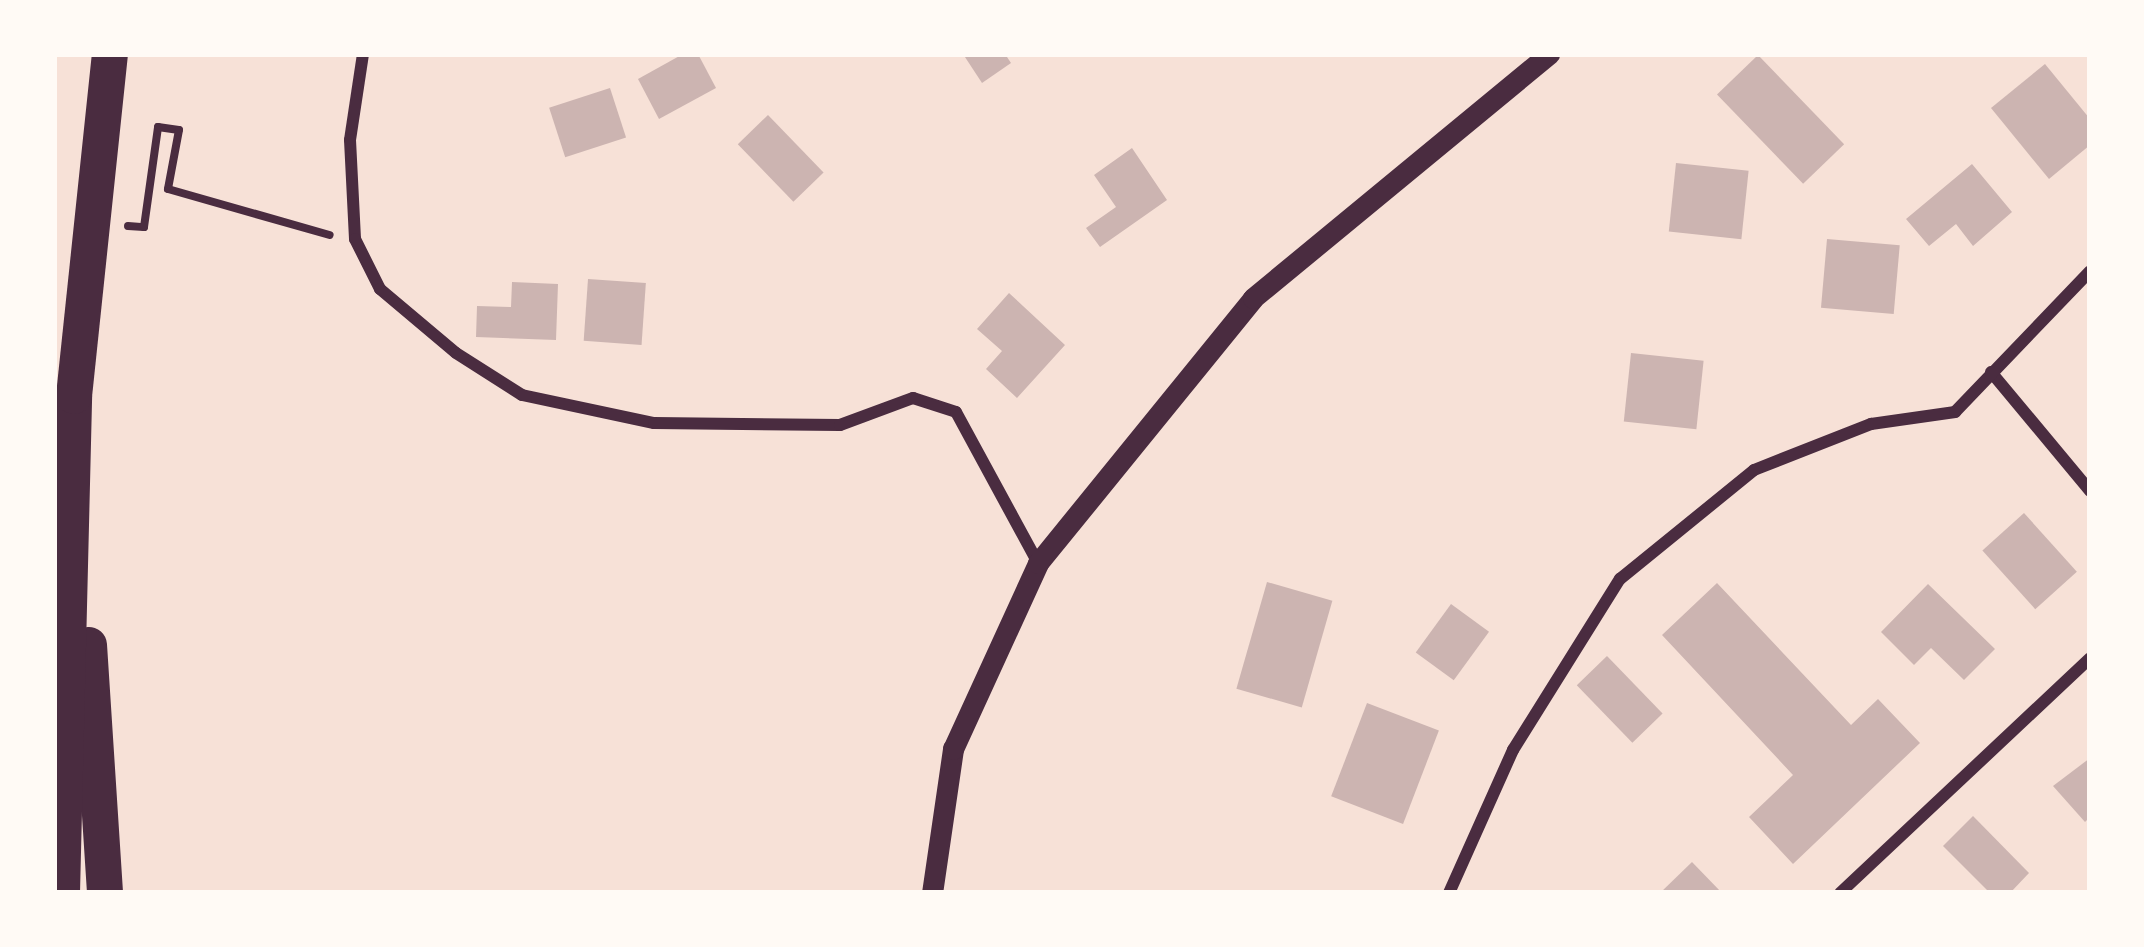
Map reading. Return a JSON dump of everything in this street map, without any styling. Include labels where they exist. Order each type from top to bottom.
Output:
[{"type":"highway","points":[[62,893],[74,396],[110,54]]},
{"type":"highway","points":[[74,396],[105,893]]},
{"type":"street","points":[[363,54],[350,140],[356,238],[380,289],[522,394],[750,431],[840,425],[913,398],[956,412],[1038,563]]},
{"type":"street","points":[[932,893],[953,749],[1038,563],[1253,298],[1549,54]]},
{"type":"street","points":[[1449,893],[1513,750],[1619,579],[1754,470],[1871,424],[1955,412],[2090,271]]},
{"type":"street","points":[[1991,372],[2090,491]]},
{"type":"street","points":[[1840,893],[2090,658]]},
{"type":"path","points":[[144,227],[158,127],[179,130],[168,189],[274,227],[356,238]]},
{"type":"building","points":[[683,54],[698,54],[716,88],[659,119],[638,79]]},
{"type":"building","points":[[963,54],[1005,54],[1011,63],[982,83]]},
{"type":"building","points":[[1758,55],[1844,144],[1803,184],[1717,95]]},
{"type":"building","points":[[2045,64],[2090,119],[2090,145],[2049,179],[1991,108]]},
{"type":"building","points":[[610,88],[626,137],[565,157],[549,108]]},
{"type":"building","points":[[768,115],[824,173],[793,202],[738,144]]},
{"type":"building","points":[[1132,148],[1167,200],[1100,247],[1086,228],[1116,207],[1094,175]]},
{"type":"building","points":[[1676,163],[1749,171],[1741,239],[1669,232]]},
{"type":"building","points":[[1972,164],[2012,212],[1973,246],[1956,224],[1929,246],[1906,219]]},
{"type":"building","points":[[1827,239],[1900,245],[1894,314],[1821,308]]},
{"type":"building","points":[[588,279],[646,283],[642,345],[584,341]]},
{"type":"building","points":[[512,282],[558,284],[556,340],[476,337],[477,306],[511,307]]},
{"type":"building","points":[[1009,293],[1065,345],[1017,398],[986,369],[1002,351],[977,329]]},
{"type":"building","points":[[1631,353],[1704,361],[1696,429],[1624,422]]},
{"type":"building","points":[[2024,513],[2077,572],[2035,609],[1982,550]]},
{"type":"building","points":[[1267,582],[1332,601],[1302,707],[1236,689]]},
{"type":"building","points":[[1717,583],[1851,725],[1878,699],[1920,743],[1793,864],[1749,817],[1793,775],[1662,635]]},
{"type":"building","points":[[1928,584],[1995,649],[1964,680],[1931,648],[1914,665],[1881,632]]},
{"type":"building","points":[[1451,604],[1489,632],[1454,680],[1416,653]]},
{"type":"building","points":[[1607,656],[1663,714],[1632,743],[1577,685]]},
{"type":"building","points":[[1367,703],[1439,731],[1403,824],[1331,796]]},
{"type":"building","points":[[2090,758],[2090,817],[2085,822],[2053,786]]},
{"type":"building","points":[[1973,816],[2029,873],[2010,893],[1990,893],[1943,846]]},
{"type":"building","points":[[1692,862],[1722,893],[1660,893]]}]
